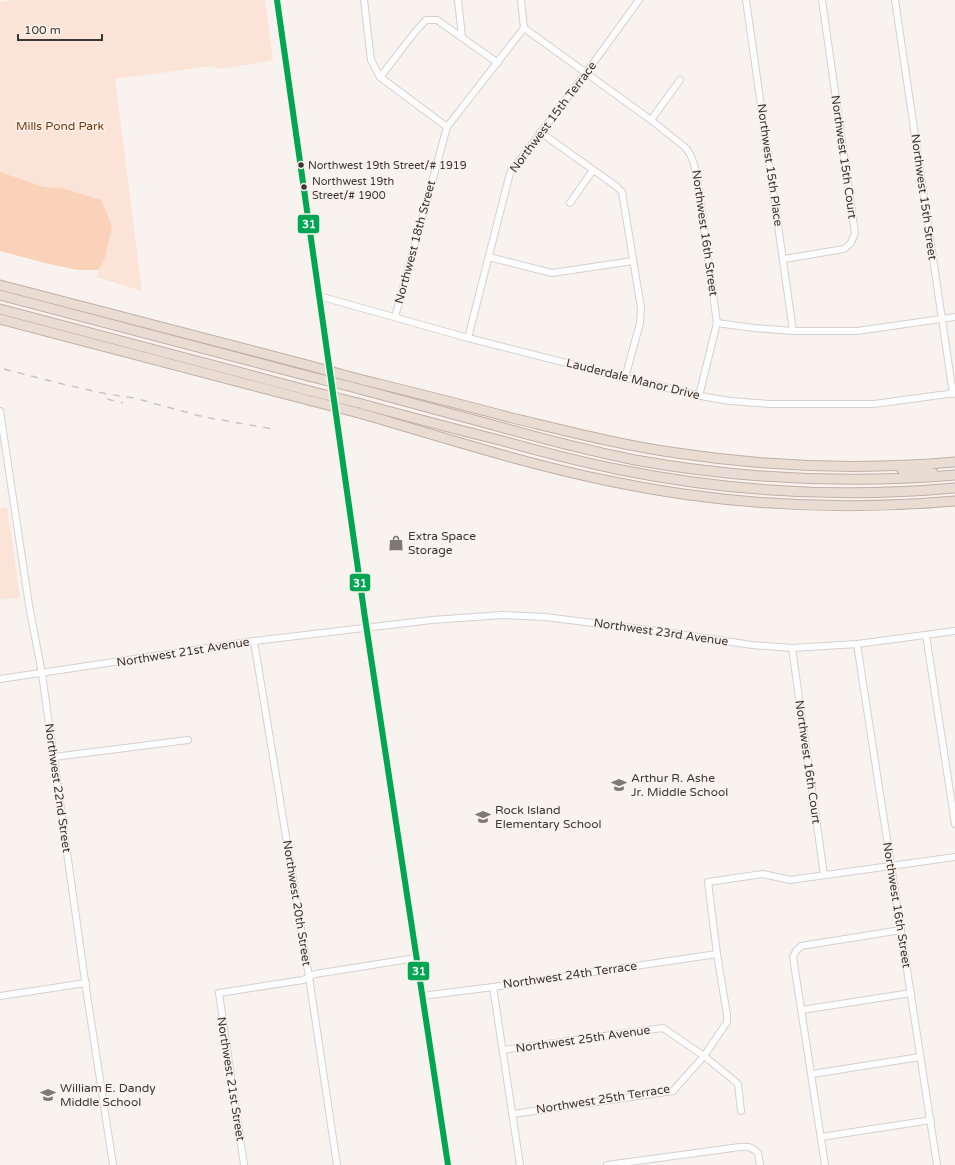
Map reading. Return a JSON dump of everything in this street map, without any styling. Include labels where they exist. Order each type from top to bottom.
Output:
[{"type":"highway","points":[[0,285],[355,378],[578,434],[663,451],[751,462],[805,466],[858,467],[955,462]]},
{"type":"highway","points":[[0,295],[580,448],[634,460],[695,470],[755,476],[824,480],[900,479],[955,475]]},
{"type":"highway","points":[[0,309],[562,457],[636,473],[683,481],[745,488],[847,493]]},
{"type":"highway","points":[[0,319],[312,401],[529,462],[588,477],[672,492],[753,502],[865,506],[955,502]]},
{"type":"highway","points":[[858,467],[955,475]]},
{"type":"highway","points":[[753,502],[847,493],[955,488]]},
{"type":"street","points":[[277,0],[366,628],[448,1165]]},
{"type":"street","points":[[364,0],[371,60],[380,77],[447,127]]},
{"type":"street","points":[[458,0],[462,37]]},
{"type":"street","points":[[521,0],[524,28]]},
{"type":"street","name":"Northwest 15th Terrace","points":[[468,338],[510,173],[639,0]]},
{"type":"street","name":"Northwest 15th Place","points":[[746,0],[794,330]]},
{"type":"street","name":"Northwest 15th Court","points":[[784,259],[844,249],[851,243],[855,233],[822,0]]},
{"type":"street","name":"Northwest 15th Street","points":[[895,0],[954,394]]},
{"type":"street","points":[[380,77],[426,20],[437,20],[498,63]]},
{"type":"street","name":"Northwest 18th Street","points":[[395,317],[447,127],[524,28]]},
{"type":"street","name":"Northwest 16th Street","points":[[524,28],[651,120],[686,148],[690,154],[694,163],[718,323],[699,396]]},
{"type":"street","points":[[651,120],[680,80]]},
{"type":"street","points":[[540,132],[616,186],[622,192],[640,308],[640,323],[625,378]]},
{"type":"street","points":[[570,204],[593,170]]},
{"type":"street","points":[[489,257],[552,273],[633,261]]},
{"type":"street","name":"Lauderdale Manor Drive","points":[[319,296],[468,338],[699,396],[730,401],[770,404],[874,404],[954,394]]},
{"type":"street","points":[[718,323],[754,328],[857,331],[955,317]]},
{"type":"street","name":"Northwest 22nd Street","points":[[0,411],[29,605],[42,674],[113,1165]]},
{"type":"street","name":"Northwest 23rd Avenue","points":[[366,628],[432,620],[502,615],[545,617],[653,630],[752,645],[792,648],[857,644],[955,631]]},
{"type":"street","name":"Northwest 21st Avenue","points":[[0,679],[42,674],[254,641],[366,628]]},
{"type":"street","points":[[926,635],[955,824]]},
{"type":"street","name":"Northwest 20th Street","points":[[254,641],[309,977],[337,1165]]},
{"type":"street","name":"Northwest 16th Street","points":[[857,644],[937,1165]]},
{"type":"street","name":"Northwest 16th Court","points":[[792,648],[824,875]]},
{"type":"street","points":[[54,757],[188,740]]},
{"type":"street","points":[[824,875],[955,857]]},
{"type":"street","name":"Northwest 25th Terrace","points":[[513,1114],[672,1091],[704,1056],[727,1022],[708,882],[763,874],[790,880],[824,875]]},
{"type":"street","points":[[826,1165],[793,957],[801,946],[901,930]]},
{"type":"street","name":"Northwest 24th Terrace","points":[[422,996],[717,954]]},
{"type":"street","points":[[309,977],[314,974],[416,958]]},
{"type":"street","name":"Northwest 21st Street","points":[[244,1165],[218,993],[303,980],[309,977]]},
{"type":"street","points":[[0,996],[86,983]]},
{"type":"street","points":[[493,987],[520,1165]]},
{"type":"street","points":[[802,1010],[911,993]]},
{"type":"street","name":"Northwest 25th Avenue","points":[[503,1050],[663,1028],[704,1056],[738,1084],[741,1111]]},
{"type":"street","points":[[812,1074],[920,1057]]},
{"type":"street","points":[[821,1137],[931,1120]]},
{"type":"street","points":[[606,1165],[740,1146],[752,1147],[758,1152],[760,1165]]},
{"type":"green space","name":"Mills Pond Park","points":[[11,0],[265,0],[273,59],[270,61],[219,69],[212,66],[115,79],[142,291],[96,277],[105,258],[62,188],[44,187],[0,175],[0,2]]},
{"type":"green space","points":[[7,507],[20,597],[0,600],[0,508]]},
{"type":"shaded area","points":[[0,172],[44,187],[62,188],[101,200],[112,226],[105,258],[99,270],[78,270],[0,251]]},
{"type":"railway","points":[[4,369],[107,394],[134,398],[204,417],[273,429]]},
{"type":"railway","points":[[107,399],[123,403]]},
{"type":"transit line","name":"31","points":[[277,0],[365,618],[448,1165]]},
{"type":"place","name":"Northwest 19th Street/# 1919","points":[[301,165]]},
{"type":"place","name":"Northwest 19th Street/# 1900","points":[[304,187]]},
{"type":"place","name":"Extra Space Storage","points":[[396,543]]},
{"type":"place","name":"Arthur R. Ashe Jr. Middle School","points":[[619,785]]},
{"type":"place","name":"Rock Island Elementary School","points":[[483,817]]},
{"type":"place","name":"William E. Dandy Middle School","points":[[48,1095]]}]
